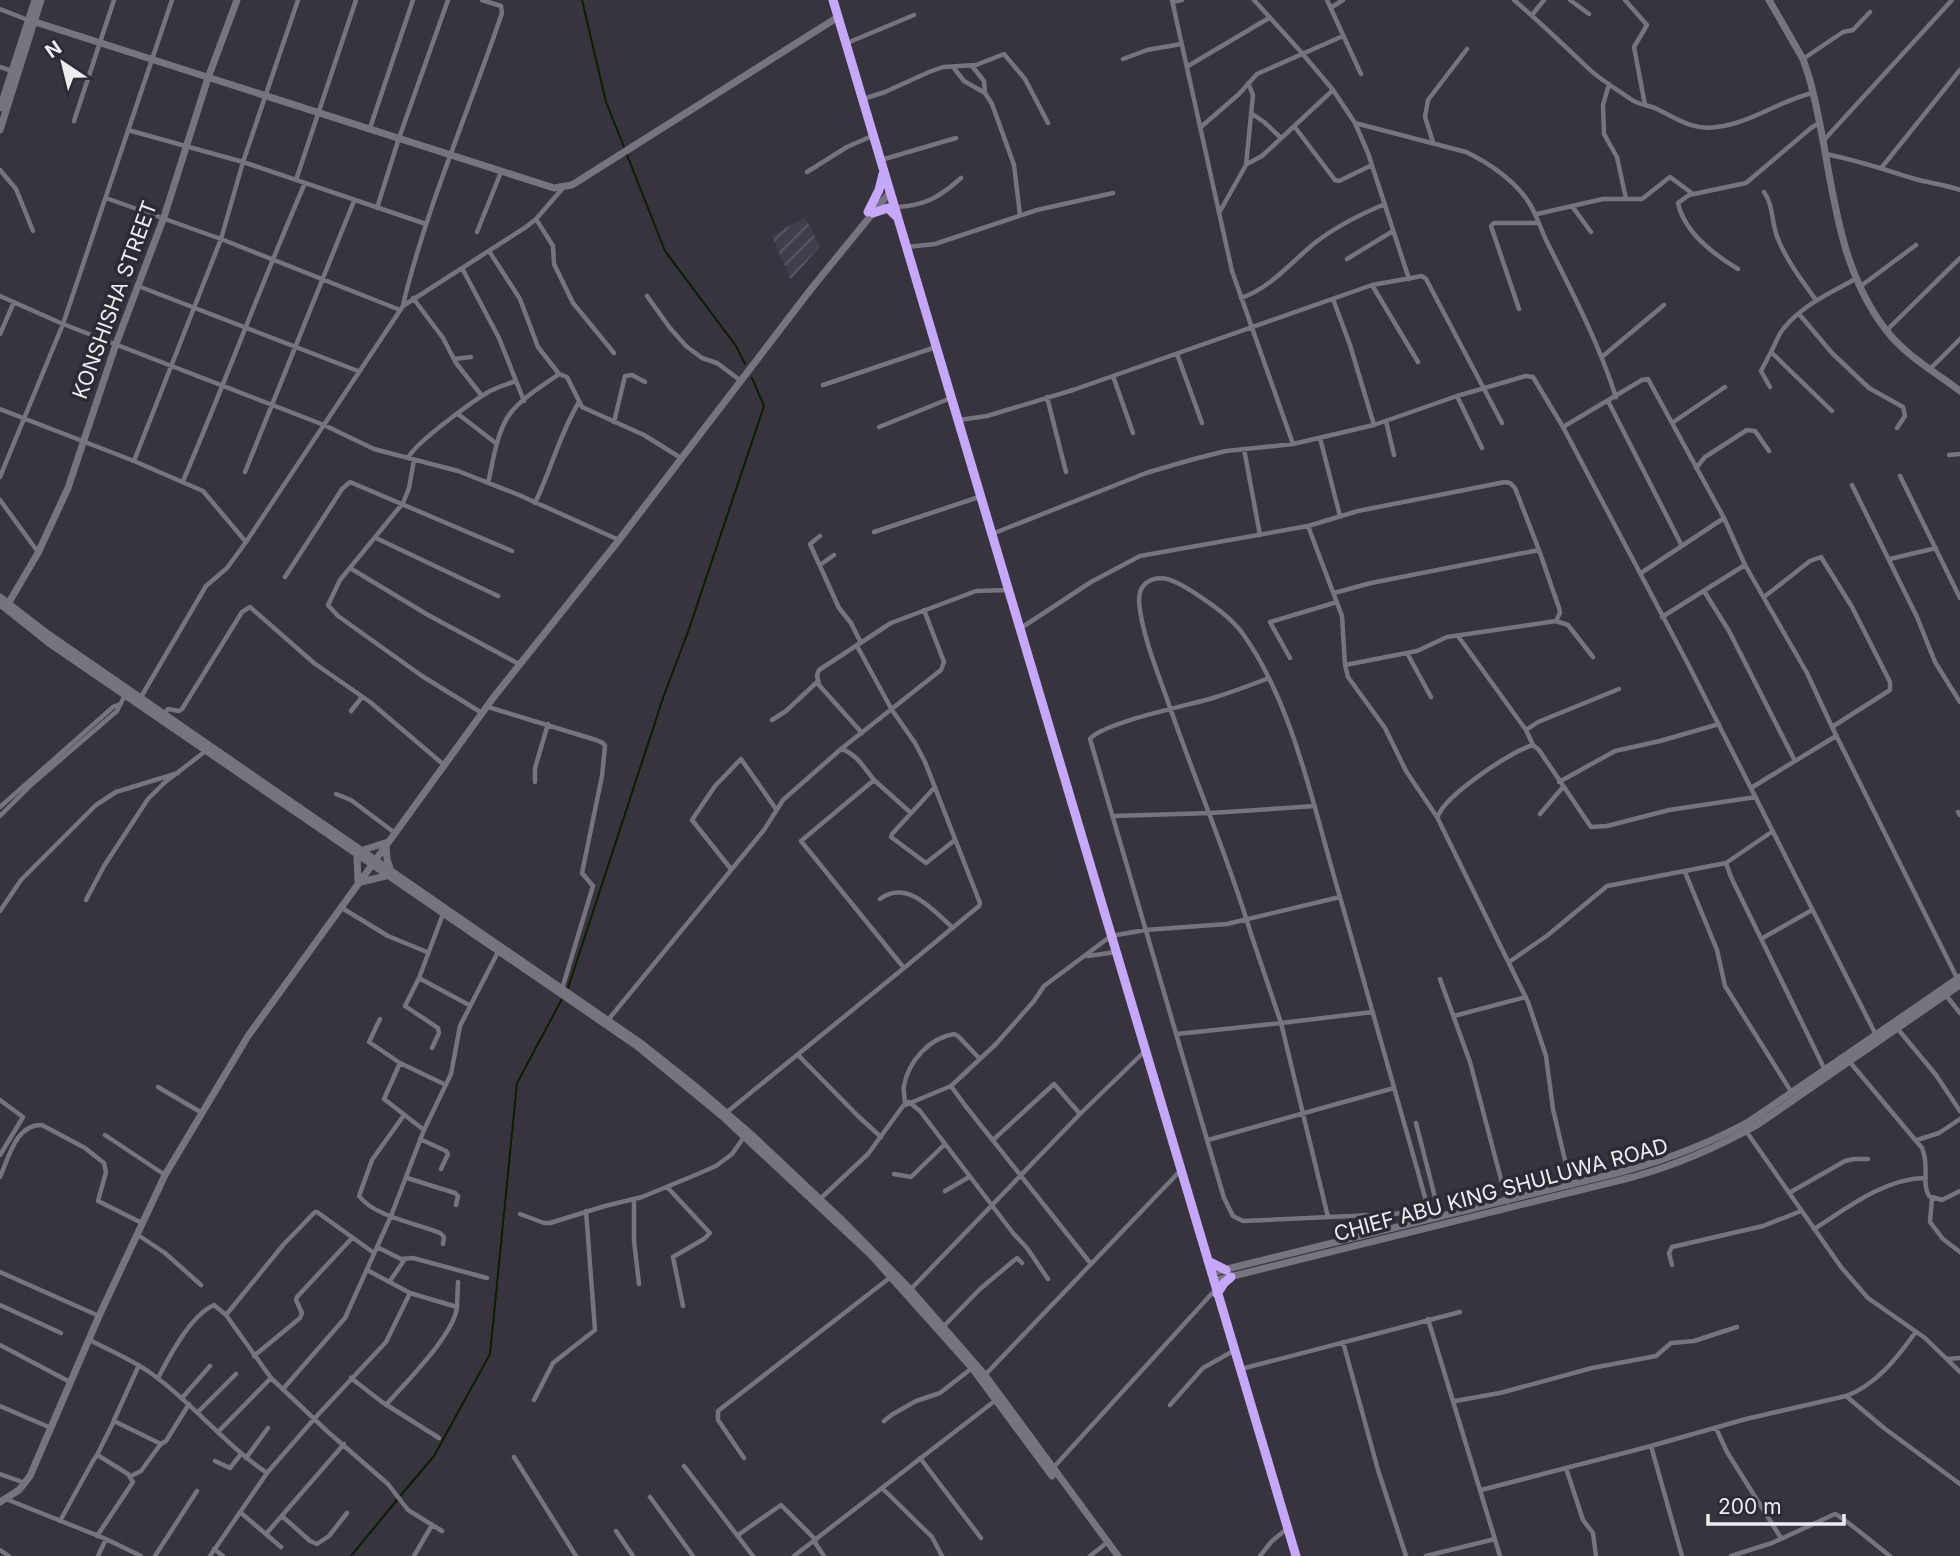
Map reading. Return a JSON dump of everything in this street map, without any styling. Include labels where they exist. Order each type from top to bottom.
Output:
[{"type":"highway","points":[[833,0],[1296,1556]]},
{"type":"highway","points":[[871,212],[879,190],[882,165]]},
{"type":"highway","points":[[871,212],[888,208],[899,220]]},
{"type":"highway","points":[[1208,1261],[1229,1274],[1224,1283],[1215,1284]]},
{"type":"street","points":[[0,130],[35,0]]},
{"type":"street","points":[[0,108],[41,0]]},
{"type":"street","points":[[74,121],[114,0]]},
{"type":"street","points":[[0,477],[63,324],[172,0]]},
{"type":"street","name":"KONSHISHA STREET","points":[[4,604],[38,552],[61,505],[116,344],[164,217],[208,78],[237,0]]},
{"type":"street","points":[[134,461],[221,239],[264,96],[298,0]]},
{"type":"street","points":[[296,180],[356,0]]},
{"type":"street","points":[[370,128],[413,0]]},
{"type":"street","points":[[377,208],[448,0]]},
{"type":"street","points":[[401,308],[426,224],[502,13],[501,6],[482,0]]},
{"type":"street","points":[[1182,0],[1172,1],[1218,214],[1250,328],[1293,444]]},
{"type":"street","points":[[1254,0],[1303,53],[1355,123],[1372,165],[1409,279]]},
{"type":"street","points":[[1327,0],[1361,74]]},
{"type":"street","points":[[1332,7],[1343,0]]},
{"type":"street","points":[[1514,0],[1610,87],[1626,93],[1635,102],[1691,126],[1708,128],[1741,122],[1814,92]]},
{"type":"street","points":[[1532,15],[1544,0]]},
{"type":"street","points":[[1570,0],[1588,14]]},
{"type":"street","points":[[1625,0],[1647,24],[1634,47],[1645,105]]},
{"type":"street","points":[[1769,0],[1803,59],[1814,92],[1838,222],[1858,282],[1886,331],[1898,344],[1960,391]]},
{"type":"street","points":[[1823,140],[1952,0]]},
{"type":"street","points":[[0,9],[547,187],[563,188]]},
{"type":"street","points":[[1803,59],[1838,35],[1853,30],[1870,12]]},
{"type":"street","points":[[846,43],[914,15]]},
{"type":"street","points":[[141,697],[206,586],[227,568],[246,542],[401,308],[536,219],[563,188],[838,17]]},
{"type":"street","points":[[1188,66],[1269,18]]},
{"type":"street","points":[[1201,127],[1215,117],[1257,74],[1343,36]]},
{"type":"street","points":[[1123,59],[1147,50],[1181,44]]},
{"type":"street","points":[[1433,143],[1424,117],[1427,100],[1468,49]]},
{"type":"street","points":[[862,99],[885,92],[929,72],[952,66],[971,66],[1002,54],[1008,56],[1025,79],[1048,123]]},
{"type":"street","points":[[952,66],[964,81],[985,93]]},
{"type":"street","points":[[971,66],[984,81],[985,93],[992,104],[1014,165],[1020,215]]},
{"type":"street","points":[[0,67],[12,71]]},
{"type":"street","points":[[1882,167],[1960,70]]},
{"type":"street","points":[[1218,214],[1246,165],[1253,95],[1248,83]]},
{"type":"street","points":[[1610,87],[1602,108],[1604,134],[1618,157],[1626,199]]},
{"type":"street","points":[[1246,165],[1262,156],[1333,90]]},
{"type":"street","points":[[1251,113],[1281,138]]},
{"type":"street","points":[[1355,123],[1477,157],[1511,182],[1537,214],[1603,356],[1616,397]]},
{"type":"street","points":[[1738,269],[1720,259],[1693,236],[1678,205],[1681,199],[1746,183],[1819,123]]},
{"type":"street","points":[[1294,126],[1335,180],[1339,181],[1372,165]]},
{"type":"street","points":[[128,130],[243,162],[426,224]]},
{"type":"street","points":[[807,172],[873,136]]},
{"type":"street","points":[[882,165],[956,138]]},
{"type":"street","points":[[1825,154],[1882,167],[1911,178],[1960,190]]},
{"type":"street","points":[[0,170],[16,189],[33,231]]},
{"type":"street","points":[[477,232],[501,172]]},
{"type":"street","points":[[1537,214],[1603,199],[1642,200],[1670,177],[1693,194]]},
{"type":"street","points":[[895,208],[917,205],[946,192],[961,178]]},
{"type":"street","points":[[183,481],[223,388],[271,260],[305,183]]},
{"type":"street","points":[[3,1501],[25,1483],[165,1175],[256,1025],[519,664],[620,540],[889,189]]},
{"type":"street","points":[[1764,192],[1769,199],[1777,238],[1816,300]]},
{"type":"street","points":[[906,247],[935,244],[1020,215],[1113,193]]},
{"type":"street","points":[[106,198],[164,217],[401,308]]},
{"type":"street","points":[[245,472],[354,201]]},
{"type":"street","points":[[1241,298],[1266,285],[1323,237],[1356,217],[1385,204]]},
{"type":"street","points":[[1572,206],[1591,232]]},
{"type":"street","points":[[536,219],[553,246],[554,264],[573,303],[614,354]]},
{"type":"street","points":[[1518,309],[1491,226],[1494,223],[1539,223]]},
{"type":"street","points":[[1347,258],[1393,231]]},
{"type":"street","points":[[1770,387],[1761,371],[1781,337],[1782,329],[1816,300],[1858,282],[1916,245]]},
{"type":"street","points":[[489,251],[520,299],[538,347],[559,374],[567,377],[582,407],[644,435],[681,458]]},
{"type":"street","points":[[1886,331],[1960,258]]},
{"type":"street","points":[[462,268],[499,338],[524,401]]},
{"type":"street","points":[[958,421],[987,416],[1113,376],[1372,285],[1422,276],[1502,423]]},
{"type":"street","points":[[1372,285],[1418,362]]},
{"type":"street","points":[[138,286],[358,371]]},
{"type":"street","points":[[0,296],[223,388],[324,425],[374,449],[458,471],[620,540]]},
{"type":"street","points":[[647,296],[686,346],[702,358],[717,363],[741,381]]},
{"type":"street","points":[[413,298],[482,396]]},
{"type":"street","points":[[1334,299],[1374,425]]},
{"type":"street","points":[[0,334],[14,302]]},
{"type":"street","points":[[1603,356],[1664,305]]},
{"type":"street","points":[[1800,314],[1820,340],[1860,380],[1903,407],[1905,415],[1897,428]]},
{"type":"street","points":[[1930,369],[1960,338]]},
{"type":"street","points":[[822,385],[936,347]]},
{"type":"street","points":[[1771,352],[1832,411]]},
{"type":"street","points":[[1177,354],[1202,423]]},
{"type":"street","points":[[454,359],[471,357]]},
{"type":"street","points":[[488,483],[497,444],[507,419],[524,401],[559,374]]},
{"type":"street","points":[[614,422],[626,375],[645,382]]},
{"type":"street","points":[[1113,376],[1133,433]]},
{"type":"street","points":[[991,534],[1146,473],[1215,453],[1293,444],[1374,425],[1457,396],[1532,376],[1563,427],[1641,573],[1878,1038]]},
{"type":"street","points":[[1563,427],[1647,378],[1724,518],[1745,565],[1807,673],[1959,981]]},
{"type":"street","points":[[408,458],[415,448],[482,396],[516,381]]},
{"type":"street","points":[[1672,423],[1725,387]]},
{"type":"street","points":[[1457,396],[1482,448]]},
{"type":"street","points":[[1047,397],[1066,472]]},
{"type":"street","points":[[878,427],[951,398]]},
{"type":"street","points":[[1608,401],[1682,546]]},
{"type":"street","points":[[535,503],[550,471],[567,422],[579,402]]},
{"type":"street","points":[[0,409],[183,481],[208,494],[246,542]]},
{"type":"street","points":[[458,414],[497,444]]},
{"type":"street","points":[[1386,421],[1394,455]]},
{"type":"street","points":[[1692,461],[1705,457],[1747,430],[1755,431],[1769,451]]},
{"type":"street","points":[[1320,438],[1340,516]]},
{"type":"street","points":[[1244,449],[1260,535]]},
{"type":"street","points":[[1949,455],[1960,454]]},
{"type":"street","points":[[1696,468],[1705,457]]},
{"type":"street","points":[[415,460],[403,503],[350,568],[328,601],[330,609],[422,676],[485,709],[548,724],[596,740],[605,746],[602,776],[582,873],[593,886],[562,989]]},
{"type":"street","points":[[1900,476],[1960,598]]},
{"type":"street","points":[[285,577],[320,522],[348,483],[353,482],[512,551]]},
{"type":"street","points":[[1020,629],[1091,582],[1140,556],[1308,526],[1340,516],[1505,482],[1515,488],[1539,550],[1559,608],[1556,621]]},
{"type":"street","points":[[1852,485],[1890,559],[1935,662],[1960,702]]},
{"type":"street","points":[[874,531],[980,497]]},
{"type":"street","points":[[0,500],[38,552]]},
{"type":"street","points":[[1641,573],[1724,518]]},
{"type":"street","points":[[1308,526],[1343,622],[1348,677],[1385,729],[1401,762],[1437,817],[1526,996],[1546,1056],[1553,1109],[1571,1188],[1722,1137],[1794,1096],[1725,986],[1717,950],[1685,872]]},
{"type":"street","points":[[727,1113],[980,904],[936,786],[915,743],[892,710],[859,645],[851,623],[839,608],[810,543],[821,536]]},
{"type":"street","points":[[376,538],[498,596]]},
{"type":"street","points":[[1890,559],[1936,548]]},
{"type":"street","points":[[1334,593],[1371,583],[1539,550]]},
{"type":"street","points":[[820,565],[834,555]]},
{"type":"street","points":[[1764,597],[1819,556],[1831,570],[1852,607],[1891,687],[1888,692],[1832,727]]},
{"type":"street","points":[[1662,617],[1745,565]]},
{"type":"street","points":[[350,568],[438,621],[519,664]]},
{"type":"street","points":[[1269,678],[1211,698],[1170,708],[1090,737],[1224,1198],[1233,1216],[1243,1221],[1258,1221],[1393,1214],[1420,1211],[1426,1208],[1426,1201],[1315,806],[1269,678],[1243,633],[1184,586],[1168,578],[1152,580],[1141,589],[1139,603],[1155,664],[1170,708],[1211,813],[1281,1023],[1328,1217]]},
{"type":"street","points":[[772,720],[795,704],[817,682],[819,670],[891,623],[976,591],[1008,590]]},
{"type":"street","points":[[1704,591],[1729,631],[1796,761]]},
{"type":"street","points":[[0,597],[4,604],[127,692],[636,1046],[745,1136],[910,1289],[944,1326],[1054,1473],[1112,1556]]},
{"type":"street","points":[[1290,658],[1269,622],[1337,602]]},
{"type":"street","points":[[163,713],[168,709],[182,709],[247,607],[444,765]]},
{"type":"street","points":[[608,1020],[767,826],[783,800],[930,680],[944,665],[924,610]]},
{"type":"street","points":[[1345,665],[1417,651],[1442,638],[1556,621],[1567,624],[1593,657]]},
{"type":"street","points":[[1464,641],[1466,634]]},
{"type":"street","points":[[1457,636],[1464,641],[1469,653],[1526,730],[1533,745],[1588,824],[1594,828],[1669,810],[1756,797]]},
{"type":"street","points":[[1407,653],[1431,697]]},
{"type":"street","points":[[817,682],[862,733]]},
{"type":"street","points":[[1526,730],[1538,722],[1619,690]]},
{"type":"street","points":[[127,692],[141,697],[208,749]]},
{"type":"street","points":[[0,807],[118,705],[127,692]]},
{"type":"street","points":[[351,711],[362,697]]},
{"type":"street","points":[[0,816],[31,785],[117,711],[118,705]]},
{"type":"street","points":[[535,782],[535,768],[548,724]]},
{"type":"street","points":[[1541,814],[1561,784],[1615,751],[1719,724]]},
{"type":"street","points":[[1751,788],[1836,736]]},
{"type":"street","points":[[1437,817],[1441,808],[1521,748],[1530,738]]},
{"type":"street","points":[[1521,748],[1533,745]]},
{"type":"street","points":[[844,748],[911,813]]},
{"type":"street","points":[[86,900],[104,866],[148,799],[208,749]]},
{"type":"street","points":[[731,869],[692,820],[715,786],[741,759],[776,809]]},
{"type":"street","points":[[0,911],[21,880],[96,805],[117,792],[178,773]]},
{"type":"street","points":[[874,780],[801,841],[904,968]]},
{"type":"street","points":[[936,786],[891,837],[921,862],[928,863],[955,840]]},
{"type":"street","points":[[336,794],[351,800],[395,833]]},
{"type":"street","points":[[1113,816],[1315,806]]},
{"type":"street","points":[[1431,808],[1441,808]]},
{"type":"street","points":[[1509,962],[1548,935],[1607,886],[1726,863],[1773,831]]},
{"type":"street","points":[[359,853],[387,844]]},
{"type":"street","points":[[387,844],[388,874]]},
{"type":"street","points":[[359,853],[359,884]]},
{"type":"street","points":[[1726,863],[1826,1073]]},
{"type":"street","points":[[359,884],[388,874],[608,1020],[673,1068],[727,1113],[820,1199],[893,1275],[972,1368],[983,1377],[996,1400],[1118,1556]]},
{"type":"street","points":[[880,900],[893,893],[906,893],[925,904],[953,928]]},
{"type":"street","points":[[820,1199],[856,1166],[907,1103],[951,1086],[1026,1011],[1044,986],[1111,936],[1145,930],[1227,924],[1340,897]]},
{"type":"street","points":[[342,908],[388,936],[427,952]]},
{"type":"street","points":[[1761,939],[1812,910]]},
{"type":"street","points":[[432,1048],[439,1030],[405,1006],[419,978],[443,914]]},
{"type":"street","points":[[283,1389],[342,1323],[391,1216],[420,1139],[451,1074],[460,1026],[498,952]]},
{"type":"street","points":[[1087,956],[1116,952]]},
{"type":"street","points":[[419,978],[470,1005]]},
{"type":"street","points":[[1440,979],[1482,1101],[1507,1205]]},
{"type":"street","name":"CHIEF ABU KING SHULUWA ROAD","points":[[1215,1284],[1229,1274],[1659,1168],[1718,1146],[1746,1131],[1959,981]]},
{"type":"street","points":[[1944,993],[1960,1013]]},
{"type":"street","points":[[1454,1016],[1526,996]]},
{"type":"street","points":[[1177,1034],[1373,1012]]},
{"type":"street","points":[[380,1019],[369,1042],[400,1063],[446,1085]]},
{"type":"street","points":[[1895,1026],[1936,1074],[1960,1111]]},
{"type":"street","points":[[907,1103],[904,1087],[910,1069],[923,1051],[940,1039],[954,1034],[958,1036],[980,1059]]},
{"type":"street","points":[[910,1289],[1145,1051]]},
{"type":"street","points":[[799,1056],[881,1137]]},
{"type":"street","points":[[1847,1059],[1917,1140],[1927,1164],[1926,1192],[1937,1200],[1960,1191]]},
{"type":"street","points":[[400,1063],[384,1099],[424,1130]]},
{"type":"street","points":[[993,1140],[1054,1084],[1080,1114]]},
{"type":"street","points":[[951,1086],[1091,1264]]},
{"type":"street","points":[[158,1087],[202,1113]]},
{"type":"street","points":[[1208,1140],[1394,1088]]},
{"type":"street","points":[[916,1107],[918,1099]]},
{"type":"street","points":[[0,1100],[23,1117],[0,1155]]},
{"type":"street","points":[[907,1103],[916,1107],[1027,1248],[1048,1279]]},
{"type":"street","points":[[404,1115],[372,1160],[358,1193],[363,1201],[391,1216],[440,1233],[444,1237],[443,1244]]},
{"type":"street","points":[[1917,1140],[1940,1133],[1960,1119]]},
{"type":"street","points":[[1416,1123],[1441,1222]]},
{"type":"street","points":[[0,1177],[21,1133],[33,1126],[42,1125],[101,1160],[106,1172],[97,1197],[99,1203],[142,1223]]},
{"type":"street","points":[[1746,1131],[1841,1267],[1868,1298],[1930,1342],[1960,1372]]},
{"type":"street","points":[[105,1135],[165,1175]]},
{"type":"street","points":[[520,1214],[550,1223],[634,1199],[721,1163],[735,1152],[745,1136]]},
{"type":"street","points":[[420,1139],[446,1151],[448,1154],[441,1169]]},
{"type":"street","points":[[894,1174],[911,1177],[945,1144]]},
{"type":"street","points":[[1789,1193],[1845,1161],[1868,1159]]},
{"type":"street","points":[[983,1377],[1181,1170]]},
{"type":"street","points":[[945,1191],[969,1177]]},
{"type":"street","points":[[407,1178],[455,1193],[458,1196],[456,1205]]},
{"type":"street","points":[[1814,1229],[1868,1196],[1905,1179],[1926,1178]]},
{"type":"street","points":[[667,1186],[710,1233],[673,1257],[683,1306]]},
{"type":"street","points":[[1932,1198],[1930,1222],[1943,1239],[1960,1251]]},
{"type":"street","points":[[634,1199],[634,1241],[639,1284]]},
{"type":"street","points":[[1672,1265],[1669,1251],[1677,1245],[1763,1226],[1801,1210]]},
{"type":"street","points":[[226,1315],[284,1244],[315,1212],[336,1224],[374,1253]]},
{"type":"street","points":[[534,1400],[552,1363],[595,1330],[586,1212]]},
{"type":"street","points":[[137,1234],[165,1253],[201,1285]]},
{"type":"street","points":[[254,1356],[300,1318],[302,1313],[297,1297],[352,1238]]},
{"type":"street","points":[[377,1247],[405,1259],[413,1258],[487,1278]]},
{"type":"street","points":[[944,1326],[1004,1266],[1017,1258],[1022,1263]]},
{"type":"street","points":[[390,1281],[405,1259]]},
{"type":"street","points":[[367,1270],[410,1293],[457,1307]]},
{"type":"street","points":[[0,1272],[99,1316]]},
{"type":"street","points":[[744,1458],[718,1420],[718,1411],[893,1275]]},
{"type":"street","points":[[386,1405],[444,1337],[453,1322],[457,1307],[458,1282]]},
{"type":"street","points":[[1054,1473],[1215,1284]]},
{"type":"street","points":[[210,1556],[267,1473],[386,1342],[410,1293]]},
{"type":"street","points":[[0,1305],[61,1332]]},
{"type":"street","points":[[158,1378],[175,1346],[204,1312],[214,1305],[226,1315],[271,1378],[388,1484],[408,1510],[442,1531]]},
{"type":"street","points":[[1240,1370],[1460,1312]]},
{"type":"street","points":[[1428,1320],[1455,1401],[1500,1556]]},
{"type":"street","points":[[1455,1401],[1500,1393],[1592,1368],[1656,1356],[1671,1343],[1694,1341],[1737,1327]]},
{"type":"street","points":[[1481,1490],[1860,1391],[1873,1382],[1915,1333]]},
{"type":"street","points":[[90,1340],[158,1378],[241,1454],[267,1473]]},
{"type":"street","points":[[1343,1342],[1378,1470],[1406,1556]]},
{"type":"street","points":[[0,1345],[71,1382]]},
{"type":"street","points":[[1170,1405],[1203,1368],[1234,1350]]},
{"type":"street","points":[[1947,1359],[1960,1358]]},
{"type":"street","points":[[60,1521],[97,1455],[139,1365]]},
{"type":"street","points":[[182,1398],[210,1366]]},
{"type":"street","points":[[884,1421],[916,1401],[940,1393],[972,1368]]},
{"type":"street","points":[[198,1412],[236,1374]]},
{"type":"street","points":[[218,1432],[271,1378]]},
{"type":"street","points":[[351,1378],[386,1405],[439,1438]]},
{"type":"street","points":[[1846,1396],[1884,1428],[1960,1484]]},
{"type":"street","points":[[794,1556],[996,1400]]},
{"type":"street","points":[[131,1476],[142,1471],[166,1441],[189,1404]]},
{"type":"street","points":[[0,1406],[51,1429]]},
{"type":"street","points":[[114,1421],[161,1444]]},
{"type":"street","points":[[1716,1428],[1727,1452],[1781,1538]]},
{"type":"street","points":[[246,1458],[268,1429]]},
{"type":"street","points":[[266,1534],[344,1444]]},
{"type":"street","points":[[1651,1446],[1682,1556]]},
{"type":"street","points":[[215,1461],[230,1468],[241,1454]]},
{"type":"street","points":[[97,1455],[131,1476],[133,1482],[97,1536]]},
{"type":"street","points":[[514,1457],[576,1556]]},
{"type":"street","points":[[920,1458],[981,1538]]},
{"type":"street","points":[[684,1466],[753,1556]]},
{"type":"street","points":[[1566,1468],[1583,1520],[1593,1533],[1596,1556]]},
{"type":"street","points":[[0,1474],[25,1483]]},
{"type":"street","points":[[882,1488],[932,1537],[942,1556]]},
{"type":"street","points":[[155,1556],[197,1491]]},
{"type":"street","points":[[650,1497],[693,1556]]},
{"type":"street","points":[[3,1501],[106,1539],[141,1556]]},
{"type":"street","points":[[738,1535],[781,1505],[815,1540],[824,1556]]},
{"type":"street","points":[[240,1512],[281,1547]]},
{"type":"street","points":[[282,1516],[317,1544],[329,1535],[347,1513]]},
{"type":"street","points":[[1731,1556],[1838,1514],[1853,1529],[1890,1556]]},
{"type":"street","points":[[414,1556],[432,1525]]},
{"type":"street","points":[[1260,1556],[1272,1541],[1288,1528]]},
{"type":"street","points":[[616,1531],[633,1556]]},
{"type":"street","points":[[97,1556],[106,1539]]},
{"type":"street","points":[[1426,1556],[1495,1539]]},
{"type":"street","points":[[1090,1556],[1104,1545]]},
{"type":"street","points":[[214,1549],[223,1556]]},
{"type":"street","points":[[0,1550],[9,1556]]},
{"type":"shaded area","points":[[805,217],[820,246],[791,280],[772,236]]},
{"type":"waterway","points":[[582,0],[606,102],[624,147]]},
{"type":"waterway","points":[[627,155],[665,251],[736,346],[745,364]]},
{"type":"waterway","points":[[568,988],[664,695],[764,406],[752,378]]},
{"type":"waterway","points":[[401,1495],[434,1456],[490,1354],[517,1083],[562,999]]},
{"type":"waterway","points":[[351,1556],[397,1500]]}]
